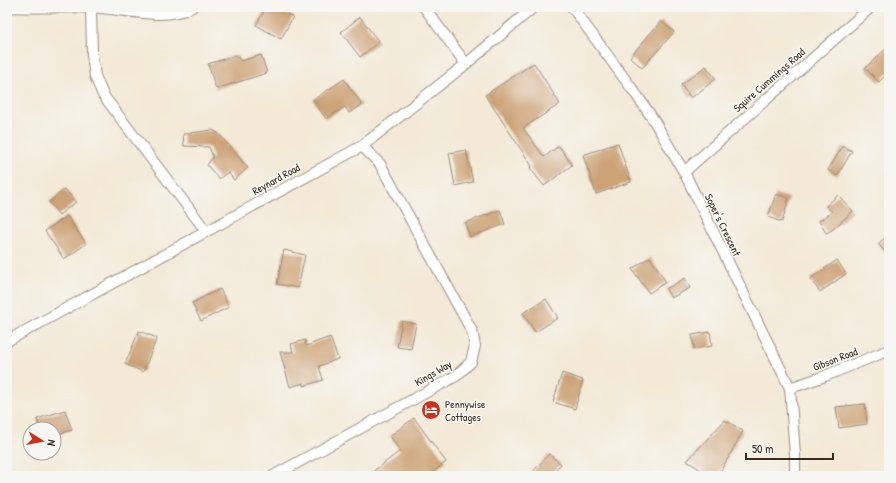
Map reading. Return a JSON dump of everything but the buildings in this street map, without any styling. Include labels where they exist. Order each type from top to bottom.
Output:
[{"type":"street","points":[[7,7],[91,7],[152,14],[187,10],[192,7]]},
{"type":"street","points":[[91,7],[92,55],[95,76],[103,95],[206,231]]},
{"type":"street","points":[[424,7],[466,64]]},
{"type":"street","name":"Reynard Road","points":[[7,341],[362,146],[466,64],[534,7]]},
{"type":"street","name":"Soper's Crescent","points":[[572,7],[653,119],[684,172],[790,388],[795,476]]},
{"type":"street","name":"Squire Cummings Road","points":[[684,172],[871,7]]},
{"type":"street","name":"Kings Way","points":[[273,476],[456,376],[471,362],[475,346],[472,331],[380,164],[362,146]]},
{"type":"street","name":"Gibson Road","points":[[790,388],[825,376],[889,350]]},
{"type":"place","name":"Pennywise Cottages","points":[[431,410]]}]
